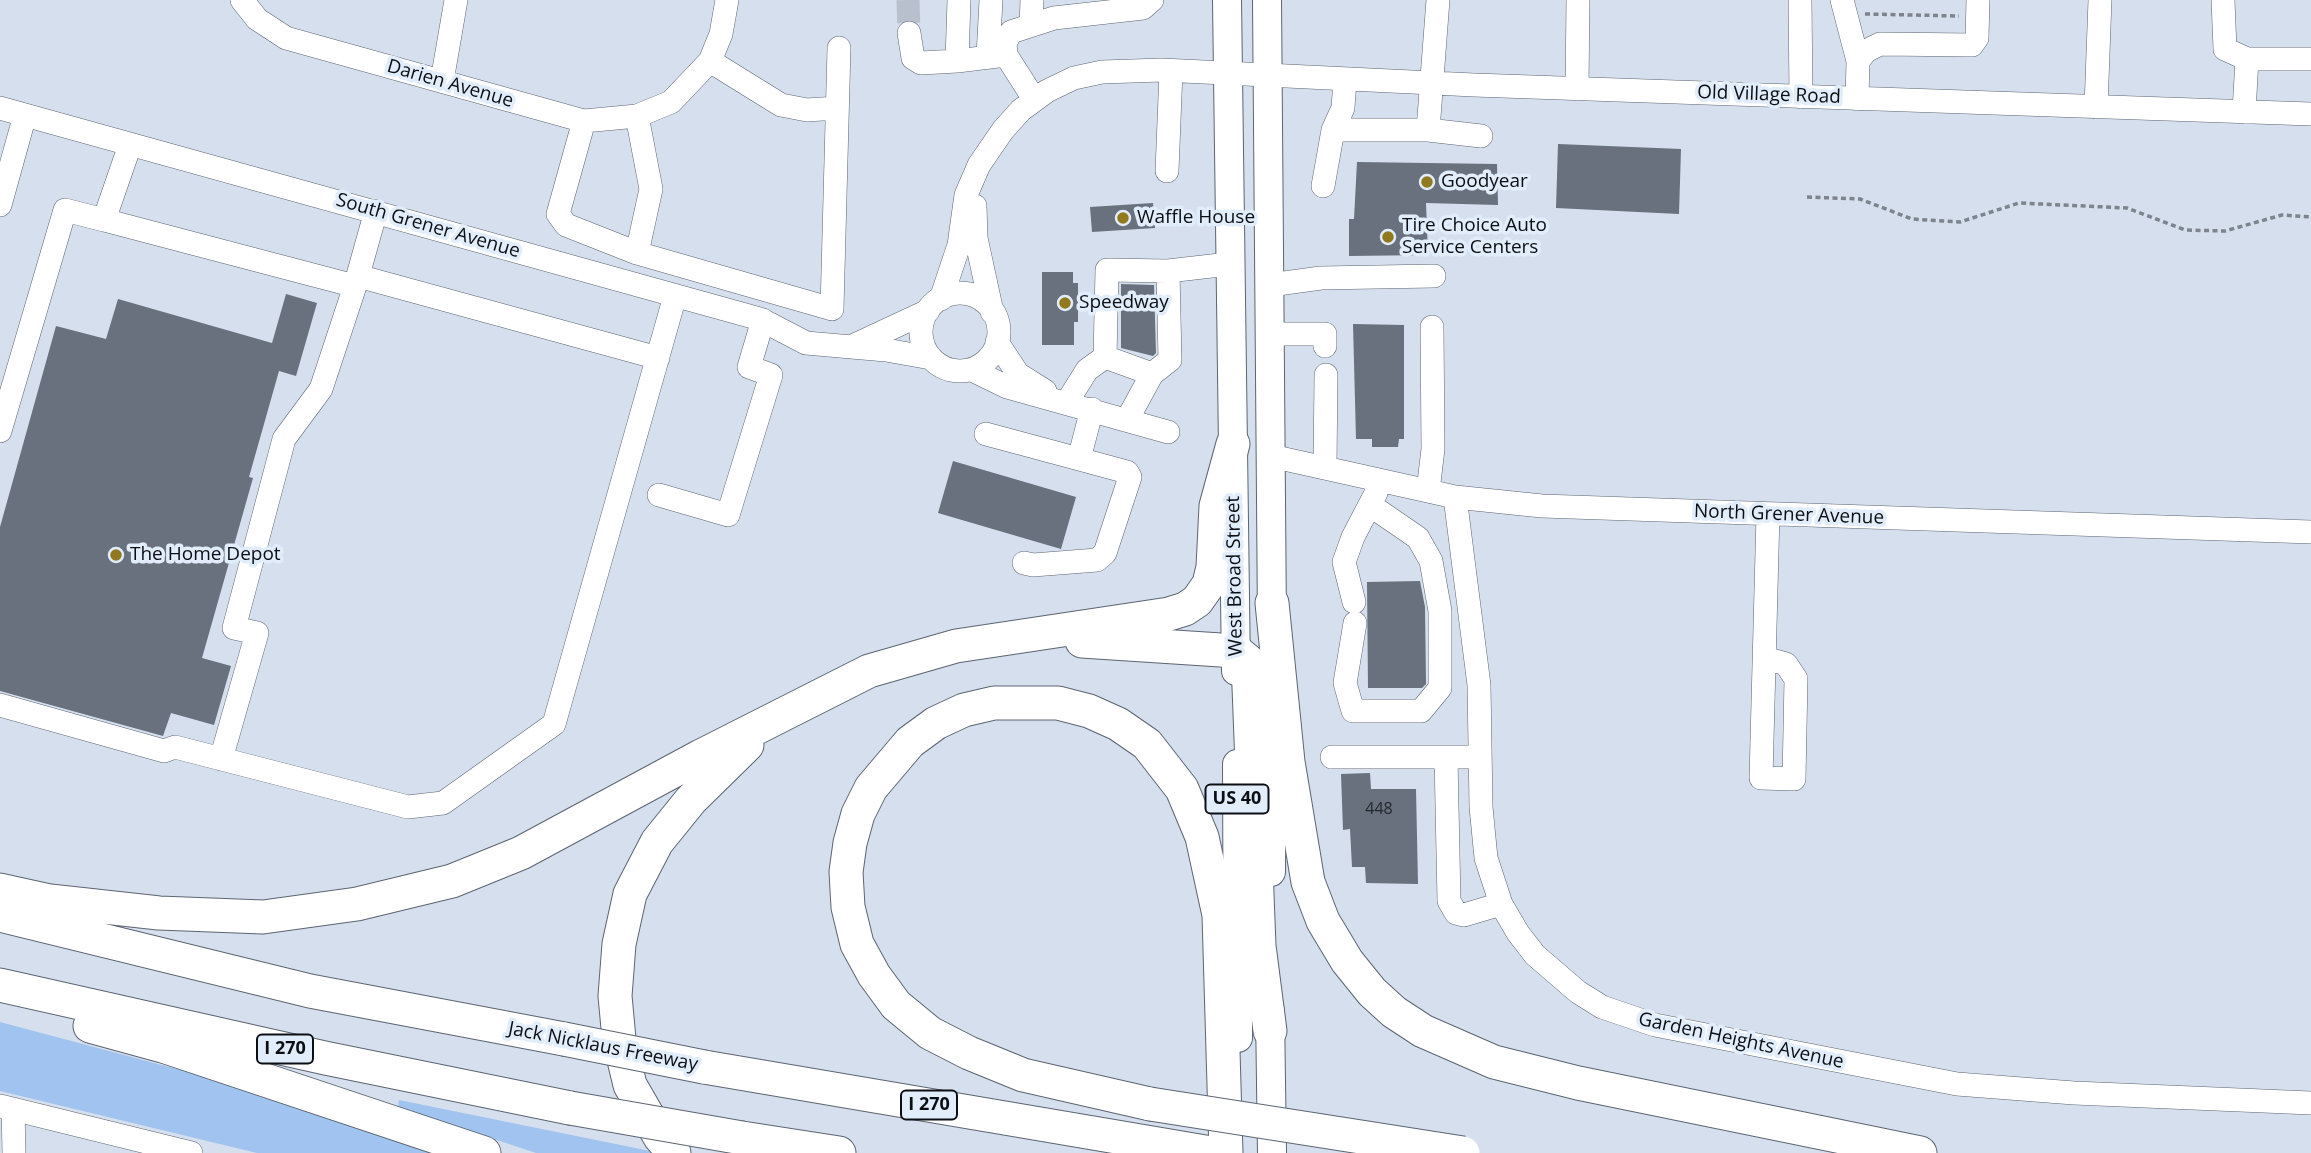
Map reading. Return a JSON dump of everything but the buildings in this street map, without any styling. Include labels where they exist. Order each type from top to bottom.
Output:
[{"type":"highway","points":[[0,890],[51,901],[159,914],[263,916],[357,904],[452,881],[522,853],[869,671],[956,646],[1169,614],[1198,601],[1209,584],[1213,567],[1216,506],[1233,444]]},
{"type":"highway","points":[[1272,604],[1291,787],[1308,881],[1323,921],[1347,961],[1372,992],[1394,1012],[1423,1031],[1494,1062],[1578,1083],[1920,1153]]},
{"type":"highway","points":[[1017,637],[1236,651],[1248,661],[1259,946],[1270,1031]]},
{"type":"highway","points":[[1226,1153],[1219,915],[1202,837],[1182,789],[1147,744],[1118,724],[1089,711],[1047,702],[994,703],[964,710],[936,723],[910,742],[871,788],[858,814],[846,872],[848,907],[857,944],[874,975],[896,1005],[930,1033],[969,1053],[1023,1075],[1150,1104],[1463,1153]]},
{"type":"highway","points":[[674,1153],[660,1137],[630,1085],[619,1039],[615,996],[619,944],[630,894],[657,842],[691,800],[781,716]]},
{"type":"highway","name":"Jack Nicklaus Freeway","points":[[0,915],[310,991],[704,1066],[1211,1153]]},
{"type":"highway","name":"I 270","points":[[0,985],[325,1058],[570,1108],[839,1153]]},
{"type":"highway","points":[[0,1002],[163,1046],[484,1153]]},
{"type":"main road","name":"West Broad Street","points":[[1227,0],[1236,651],[1239,1153]]},
{"type":"main road","name":"West Broad Street","points":[[1267,0],[1271,334],[1272,1153]]},
{"type":"street","name":"Darien Avenue","points":[[242,0],[257,19],[286,38],[584,121],[637,116],[671,102],[710,61]]},
{"type":"street","points":[[442,82],[456,0]]},
{"type":"street","points":[[727,0],[721,34],[710,61],[781,105],[807,110],[837,108]]},
{"type":"street","points":[[957,61],[959,0]]},
{"type":"street","points":[[991,0],[997,55],[1034,99]]},
{"type":"street","points":[[1031,25],[1032,0]]},
{"type":"street","points":[[909,33],[913,58],[921,63],[957,61],[997,55],[1011,33],[1031,25],[1054,18],[1143,8],[1152,0]]},
{"type":"street","points":[[1428,130],[1438,0]]},
{"type":"street","points":[[1577,89],[1578,0]]},
{"type":"street","points":[[1800,0],[1801,97]]},
{"type":"street","points":[[2096,107],[2100,0]]},
{"type":"street","points":[[2223,0],[2225,49],[2247,59],[2311,59]]},
{"type":"street","points":[[1843,7],[1858,61],[1857,99]]},
{"type":"street","points":[[1858,61],[1866,51],[1880,44],[1972,45],[1977,38],[1972,8]]},
{"type":"street","points":[[584,121],[558,214],[566,225],[638,253],[832,309],[839,48]]},
{"type":"street","points":[[2244,112],[2247,59]]},
{"type":"street","points":[[1168,432],[1007,387],[972,370],[946,369],[930,358],[922,342],[921,330],[959,245],[967,195],[979,165],[1003,130],[1034,99],[1074,78],[1102,72],[1171,71],[1227,75]]},
{"type":"street","points":[[1167,171],[1171,71]]},
{"type":"street","name":"Old Village Road","points":[[1227,75],[2311,114]]},
{"type":"street","points":[[1323,186],[1333,130],[1343,108],[1345,80]]},
{"type":"street","name":"South Grener Avenue","points":[[0,108],[762,320],[806,344],[852,347],[930,358]]},
{"type":"street","points":[[0,205],[25,115]]},
{"type":"street","points":[[637,116],[651,189],[638,253]]},
{"type":"street","points":[[1333,130],[1428,130],[1481,136]]},
{"type":"street","points":[[104,220],[130,145]]},
{"type":"street","points":[[972,370],[992,354],[997,342],[998,328],[976,238],[979,165]]},
{"type":"street","points":[[0,431],[65,210],[658,359]]},
{"type":"street","points":[[221,759],[257,633],[234,628],[284,439],[321,389],[376,211]]},
{"type":"street","points":[[1105,357],[1107,270],[1168,271],[1229,264]]},
{"type":"street","points":[[1128,420],[1152,374],[1170,360],[1168,271]]},
{"type":"street","points":[[1270,285],[1321,278],[1434,276]]},
{"type":"street","points":[[934,305],[964,294],[976,297],[992,312]]},
{"type":"street","points":[[0,705],[164,751],[175,747],[408,807],[443,803],[554,724],[675,296]]},
{"type":"street","name":"South Grener Avenue","points":[[852,347],[934,305]]},
{"type":"street","points":[[659,495],[728,515],[771,375],[749,367],[762,320]]},
{"type":"street","points":[[1428,491],[1433,449],[1432,327]]},
{"type":"street","points":[[1271,334],[1325,334],[1325,346]]},
{"type":"street","points":[[997,342],[1018,373],[1067,402]]},
{"type":"street","points":[[1105,357],[1152,374]]},
{"type":"street","points":[[1067,402],[1087,370],[1105,357]]},
{"type":"street","points":[[1325,467],[1326,375]]},
{"type":"street","points":[[1079,459],[1092,409]]},
{"type":"street","points":[[986,434],[1129,474],[1105,553],[1097,560],[1033,565],[1024,563]]},
{"type":"street","name":"North Grener Avenue","points":[[1271,456],[1455,497],[1542,506],[2311,531]]},
{"type":"street","points":[[1370,505],[1418,538],[1431,561],[1440,611],[1440,688],[1421,711],[1353,711],[1345,683],[1355,612],[1344,562],[1370,505],[1383,481]]},
{"type":"street","name":"Garden Heights Avenue","points":[[1455,497],[1479,685],[1486,858],[1501,904],[1518,933],[1556,975],[1602,1007],[1655,1025],[1957,1084],[2074,1093],[2311,1103]]},
{"type":"street","points":[[1765,658],[1786,664],[1796,679],[1794,779],[1761,778],[1768,514]]},
{"type":"street","points":[[1440,688],[1479,685]]},
{"type":"street","points":[[1332,757],[1480,757]]},
{"type":"street","points":[[1446,757],[1449,901],[1456,913],[1464,915],[1501,904]]},
{"type":"street","points":[[14,1153],[7,1108],[191,1153]]},
{"type":"path","points":[[1843,7],[1972,8]]},
{"type":"path","points":[[1807,197],[1860,199],[1912,219],[1960,222],[2019,204],[2127,208],[2185,230],[2225,231],[2282,215],[2311,217]]},
{"type":"shaded area","points":[[0,1022],[301,1102],[460,1153],[257,1153],[0,1091]]},
{"type":"shaded area","points":[[399,1100],[656,1153],[536,1153],[398,1107]]},
{"type":"tunnel","points":[[908,0],[909,33]]},
{"type":"place","name":"Goodyear","points":[[1427,182]]},
{"type":"place","name":"Waffle House","points":[[1123,218]]},
{"type":"place","name":"Tire Choice Auto Service Centers","points":[[1388,237]]},
{"type":"place","name":"Speedway","points":[[1065,303]]},
{"type":"place","name":"The Home Depot","points":[[116,555]]}]
